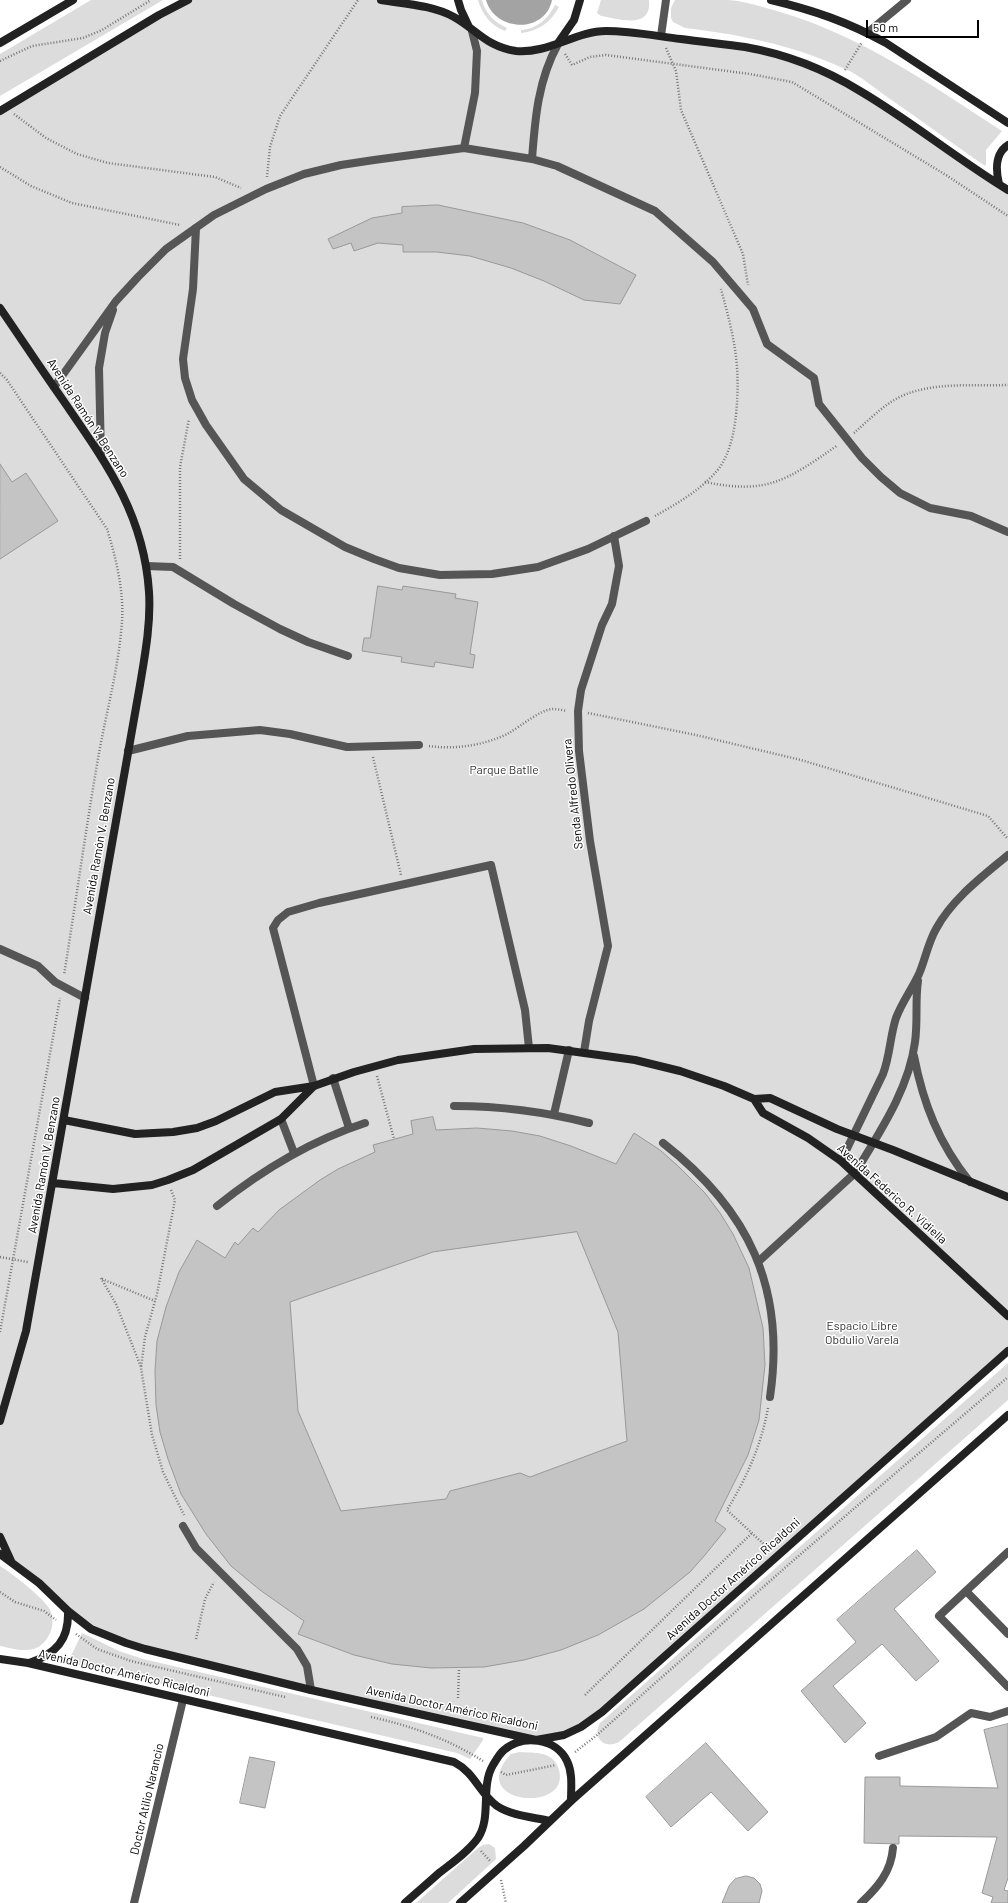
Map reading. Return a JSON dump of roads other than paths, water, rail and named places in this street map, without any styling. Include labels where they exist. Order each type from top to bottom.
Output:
[{"type":"street","points":[[0,43],[73,0]]},
{"type":"street","points":[[3,110],[160,14],[188,0]]},
{"type":"street","points":[[381,0],[428,8],[441,12],[455,18],[472,31],[499,47],[516,51],[538,50],[605,31],[661,36],[747,48],[781,56],[814,68],[840,80],[891,109],[1008,190]]},
{"type":"street","points":[[458,0],[461,10],[472,31],[477,51],[475,93],[464,148]]},
{"type":"street","points":[[532,159],[537,101],[548,64],[558,44],[574,20],[580,0]]},
{"type":"street","points":[[661,36],[666,0]]},
{"type":"street","points":[[771,0],[844,22],[867,33],[886,43],[1008,123]]},
{"type":"street","points":[[867,33],[907,0]]},
{"type":"street","points":[[999,184],[996,170],[998,157],[1008,146]]},
{"type":"street","points":[[54,387],[116,301],[166,249],[214,215],[266,189],[304,174],[341,165],[464,148],[532,159],[557,166],[656,211],[713,262],[753,310],[768,344],[814,378],[819,404],[848,438],[862,458],[881,477],[900,493],[930,508],[971,516],[1008,532]]},
{"type":"street","points":[[196,228],[193,289],[183,359],[185,378],[192,400],[206,425],[244,479],[260,494],[281,510],[345,547],[399,568],[440,575],[492,574],[538,567],[588,549],[646,521]]},
{"type":"street","points":[[101,456],[99,368],[105,334],[116,301]]},
{"type":"street","name":"Avenida Ramón V. Benzano","points":[[0,308],[101,456],[122,492],[135,522],[146,566],[149,599],[146,651],[39,1264],[26,1331],[0,1422]]},
{"type":"street","name":"Senda Alfredo Olivera","points":[[584,1052],[591,1013],[608,946],[590,841],[579,751],[578,711],[583,682],[602,625],[612,604],[618,566],[614,536]]},
{"type":"street","points":[[146,566],[173,567],[234,604],[280,629],[308,642],[348,656]]},
{"type":"street","points":[[128,751],[188,736],[260,730],[290,734],[347,747],[419,745]]},
{"type":"street","points":[[841,1161],[883,1074],[888,1061],[892,1031],[897,1016],[918,976],[936,929],[948,911],[974,884],[1008,855]]},
{"type":"street","points":[[314,1086],[273,928],[278,920],[288,912],[358,894],[491,865],[525,1010],[529,1048]]},
{"type":"street","points":[[0,949],[38,966],[55,982],[85,998]]},
{"type":"street","points":[[758,1262],[855,1173],[874,1142],[904,1084],[913,1053],[915,1042],[918,976]]},
{"type":"street","name":"Avenida Federico R. Vidiella","points":[[64,1120],[135,1134],[173,1132],[197,1128],[216,1122],[275,1092],[314,1086],[333,1078],[374,1066],[448,1052],[490,1048],[569,1050],[634,1060],[680,1071],[724,1086],[754,1099],[770,1098],[853,1135],[874,1142],[1008,1197]]},
{"type":"street","points":[[554,1114],[569,1050]]},
{"type":"street","points":[[913,1053],[923,1096],[930,1117],[944,1146],[955,1164],[970,1182]]},
{"type":"street","points":[[333,1078],[349,1128]]},
{"type":"street","name":"Avenida Federico R. Vidiella","points":[[53,1183],[112,1189],[152,1185],[168,1180],[193,1170],[281,1119],[314,1086]]},
{"type":"street","name":"Avenida Federico R. Vidiella","points":[[754,1099],[763,1113],[808,1138],[841,1161],[1008,1316]]},
{"type":"street","points":[[454,1106],[495,1106],[554,1114],[589,1123]]},
{"type":"street","points":[[281,1119],[294,1153]]},
{"type":"street","points":[[217,1206],[267,1169],[294,1153],[349,1128],[365,1123]]},
{"type":"street","points":[[664,1143],[688,1162],[710,1184],[745,1234],[758,1262],[767,1288],[775,1343],[774,1370],[770,1397]]},
{"type":"street","name":"Avenida Doctor Américo Ricaldoni","points":[[0,1554],[12,1561],[39,1583],[68,1611],[92,1629],[126,1644],[311,1690],[536,1740],[564,1735],[581,1728],[602,1712],[1008,1351]]},
{"type":"street","points":[[460,1903],[571,1801],[1008,1415]]},
{"type":"street","points":[[183,1526],[196,1548],[297,1649],[307,1666],[311,1690]]},
{"type":"street","points":[[0,1537],[12,1561]]},
{"type":"street","points":[[1008,1552],[940,1616],[1008,1687]]},
{"type":"street","points":[[966,1591],[1008,1634]]},
{"type":"street","points":[[28,1663],[51,1654],[60,1644],[67,1628],[68,1611]]},
{"type":"street","name":"Avenida Doctor Américo Ricaldoni","points":[[0,1659],[28,1663],[454,1762],[468,1771],[486,1795],[496,1805],[506,1811],[550,1821]]},
{"type":"street","name":"Doctor Atilio Narancio","points":[[134,1903],[183,1700]]},
{"type":"street","points":[[879,1756],[936,1737],[971,1713],[990,1718],[1008,1711]]},
{"type":"street","points":[[405,1903],[477,1840],[482,1831],[484,1822],[487,1785],[492,1766],[503,1751],[511,1746],[536,1740],[558,1749],[565,1759],[571,1778],[571,1801]]},
{"type":"street","points":[[861,1903],[876,1889],[888,1872],[892,1859],[893,1848]]},
{"type":"park label","name":"Parque Batlle","points":[[504,770]]},
{"type":"park label","name":"Espacio Libre Obdulio Varela","points":[[862,1333]]}]
